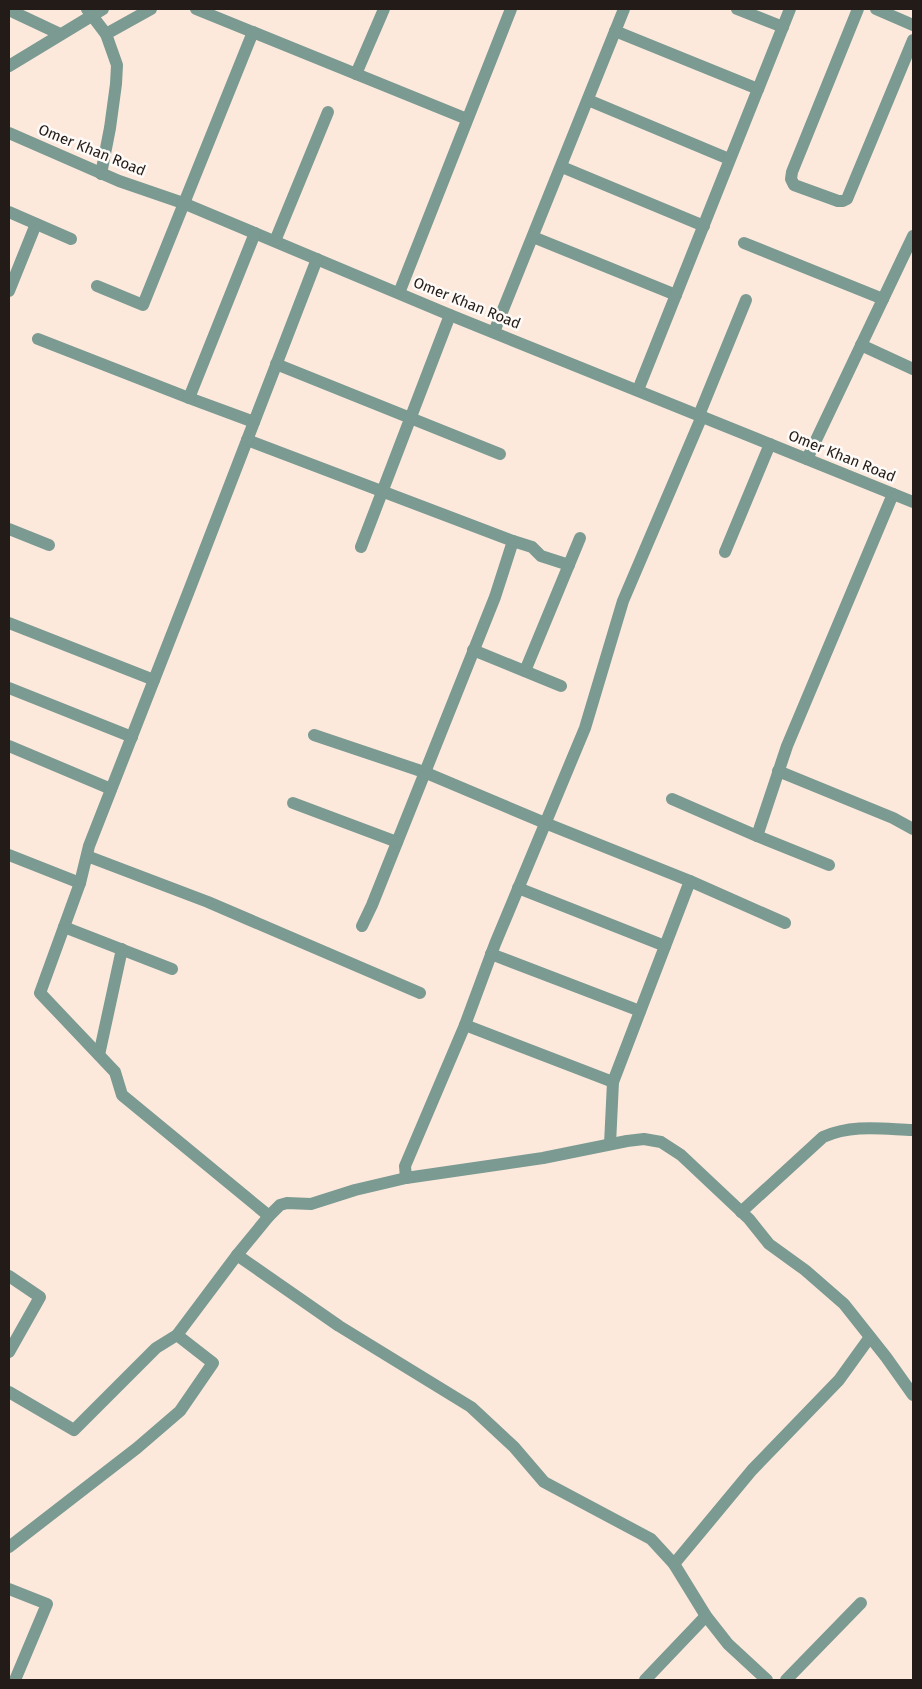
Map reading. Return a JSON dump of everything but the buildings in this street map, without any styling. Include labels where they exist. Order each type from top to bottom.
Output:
[{"type":"street","points":[[9,66],[60,34],[89,12],[103,9]]},
{"type":"street","points":[[106,34],[151,9]]},
{"type":"street","points":[[196,9],[467,119]]},
{"type":"street","points":[[356,74],[384,9]]},
{"type":"street","points":[[399,293],[511,9]]},
{"type":"street","points":[[494,332],[624,9]]},
{"type":"street","points":[[737,9],[783,27]]},
{"type":"street","points":[[638,390],[790,9]]},
{"type":"street","points":[[858,9],[792,172],[791,179],[794,184],[838,201],[843,202],[847,199],[913,40]]},
{"type":"street","points":[[876,9],[913,25]]},
{"type":"street","points":[[9,10],[60,34]]},
{"type":"street","points":[[89,12],[106,34],[117,65],[111,119],[101,174]]},
{"type":"street","points":[[97,286],[143,305],[253,32]]},
{"type":"street","points":[[615,32],[758,89]]},
{"type":"street","points":[[588,100],[729,159]]},
{"type":"street","points":[[275,242],[328,112]]},
{"type":"street","name":"Omer Khan Road","points":[[9,133],[101,174],[183,203],[450,314],[913,502]]},
{"type":"street","points":[[562,167],[704,226]]},
{"type":"street","points":[[9,212],[71,239]]},
{"type":"street","points":[[9,291],[36,224]]},
{"type":"street","points":[[189,398],[255,233]]},
{"type":"street","points":[[807,459],[883,299],[909,256],[913,236]]},
{"type":"street","points":[[533,237],[676,295]]},
{"type":"street","points":[[744,243],[883,299]]},
{"type":"street","points":[[269,1216],[122,1095],[115,1072],[40,993],[80,883],[89,846],[317,259]]},
{"type":"street","points":[[406,1178],[405,1166],[465,1025],[491,954],[585,728],[622,601],[700,416],[746,300]]},
{"type":"street","points":[[361,547],[450,314]]},
{"type":"street","points":[[38,339],[254,422]]},
{"type":"street","points":[[861,346],[913,369]]},
{"type":"street","points":[[276,364],[500,454]]},
{"type":"street","points":[[247,440],[532,546],[541,556],[569,565]]},
{"type":"street","points":[[725,552],[770,444]]},
{"type":"street","points":[[757,836],[787,746],[893,494]]},
{"type":"street","points":[[9,528],[49,545]]},
{"type":"street","points":[[525,671],[580,538]]},
{"type":"street","points":[[362,926],[494,597],[514,540]]},
{"type":"street","points":[[9,623],[154,680]]},
{"type":"street","points":[[473,650],[561,686]]},
{"type":"street","points":[[9,688],[132,738]]},
{"type":"street","points":[[314,735],[424,772],[690,881],[785,923]]},
{"type":"street","points":[[9,746],[111,789]]},
{"type":"street","points":[[778,771],[913,828]]},
{"type":"street","points":[[672,799],[829,865]]},
{"type":"street","points":[[293,803],[397,842]]},
{"type":"street","points":[[9,856],[80,883]]},
{"type":"street","points":[[87,856],[208,902],[420,993]]},
{"type":"street","points":[[610,1144],[613,1082],[690,881]]},
{"type":"street","points":[[518,888],[665,946]]},
{"type":"street","points":[[64,927],[172,969]]},
{"type":"street","points":[[99,1055],[122,949]]},
{"type":"street","points":[[491,954],[640,1011]]},
{"type":"street","points":[[465,1025],[613,1082]]},
{"type":"street","points":[[741,1212],[824,1137],[850,1128],[913,1130]]},
{"type":"street","points":[[9,1392],[74,1430],[156,1348],[177,1335],[237,1255],[280,1205],[287,1203],[312,1204],[356,1190],[406,1178],[543,1158],[644,1139],[661,1142],[681,1155],[749,1220],[769,1244],[805,1270],[844,1304],[913,1395]]},
{"type":"street","points":[[237,1255],[339,1326],[471,1408],[514,1448],[544,1482],[650,1538],[674,1564],[706,1616],[728,1644],[767,1680]]},
{"type":"street","points":[[9,1276],[40,1297],[9,1352]]},
{"type":"street","points":[[9,1547],[137,1448],[180,1411],[213,1362],[177,1335]]},
{"type":"street","points":[[674,1564],[752,1470],[839,1380],[870,1336]]},
{"type":"street","points":[[9,1589],[47,1604],[14,1680]]},
{"type":"street","points":[[786,1680],[861,1603]]},
{"type":"street","points":[[645,1680],[706,1616]]}]
